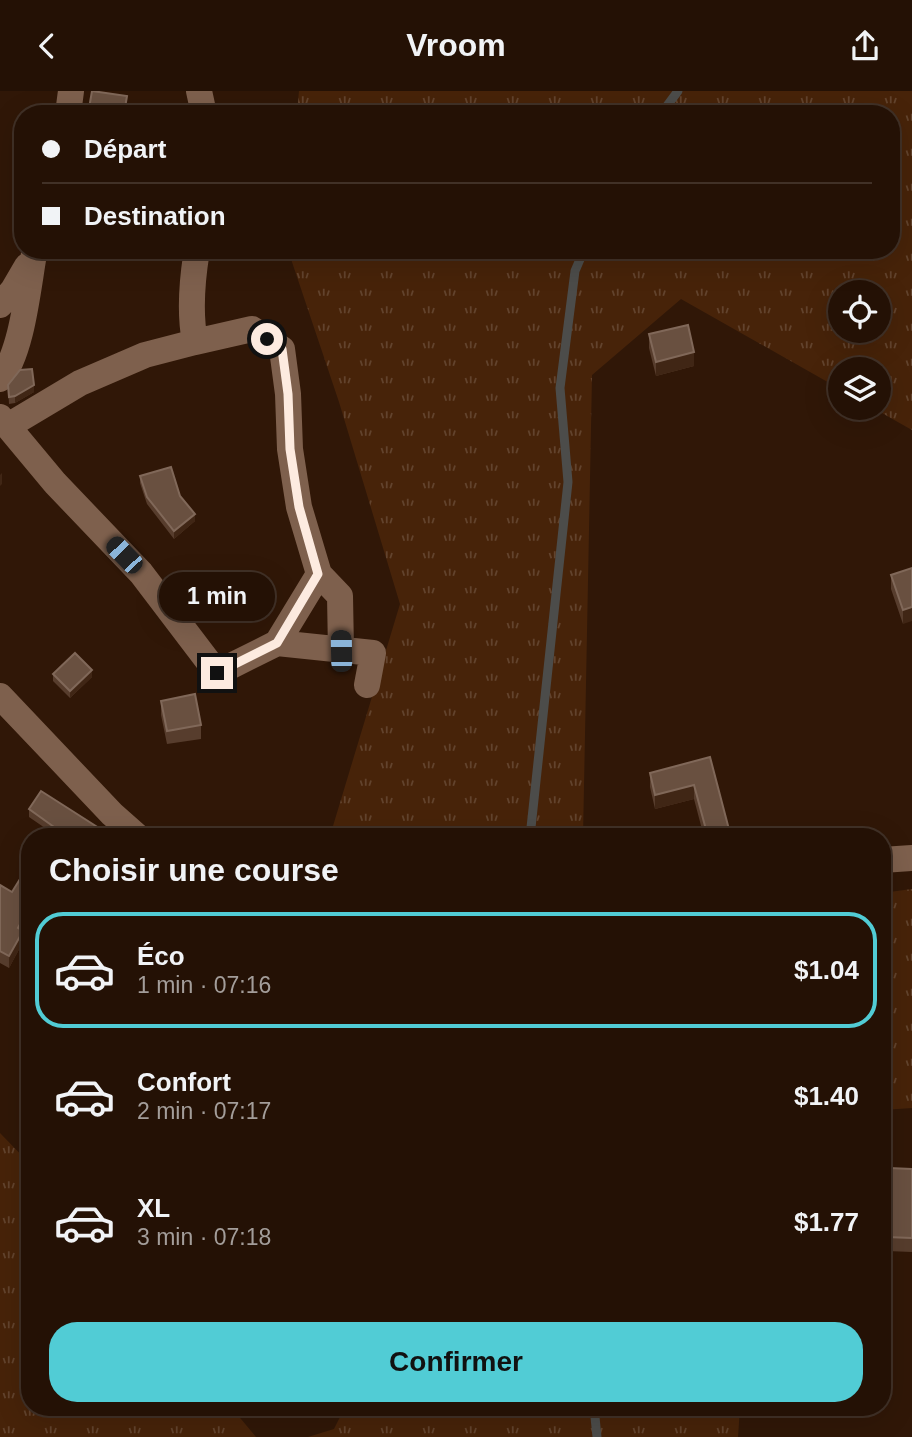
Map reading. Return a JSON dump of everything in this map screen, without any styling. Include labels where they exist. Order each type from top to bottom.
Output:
[{"type":"street","points":[[0,305],[13,291],[30,259]]},
{"type":"street","points":[[0,379],[5,373],[19,335],[33,259]]},
{"type":"street","points":[[195,342],[192,326],[196,259]]},
{"type":"street","points":[[318,574],[277,643],[217,673],[141,573],[55,483],[4,421],[80,383],[145,355],[195,342],[252,329],[282,349],[288,394],[290,449],[299,507],[318,574],[340,596],[341,651]]},
{"type":"street","points":[[277,643],[373,653],[367,685]]},
{"type":"street","points":[[0,696],[128,828]]},
{"type":"street","points":[[891,859],[912,858]]},
{"type":"green space","points":[[299,91],[912,91],[912,430],[891,418],[891,357],[828,357],[828,382],[681,299],[592,375],[583,828],[332,828],[400,604],[339,402],[291,259],[900,259],[900,105],[298,105]]},
{"type":"green space","points":[[912,889],[912,1108],[891,1109],[891,892]]},
{"type":"green space","points":[[0,1133],[21,1155],[21,1416],[238,1416],[256,1437],[0,1437]]},
{"type":"green space","points":[[340,1416],[739,1416],[738,1437],[308,1437],[334,1429]]},
{"type":"building","points":[[92,91],[127,96],[126,105],[90,105]]},
{"type":"building","points":[[688,325],[694,352],[656,362],[649,334]]},
{"type":"building","points":[[32,369],[34,385],[9,397],[8,385],[20,370]]},
{"type":"building","points":[[171,467],[180,496],[195,514],[174,531],[147,497],[140,476]]},
{"type":"building","points":[[912,568],[912,607],[903,610],[891,575]]},
{"type":"building","points":[[75,653],[92,670],[70,691],[53,674]]},
{"type":"building","points":[[195,694],[201,725],[167,731],[161,701]]},
{"type":"building","points":[[710,757],[729,828],[706,828],[694,785],[655,795],[650,773]]},
{"type":"building","points":[[41,791],[99,828],[55,828],[29,809]]},
{"type":"building","points":[[21,880],[21,922],[18,928],[21,935],[9,956],[0,951],[0,885],[12,892]]},
{"type":"building","points":[[891,1168],[912,1169],[912,1238],[891,1237]]},
{"type":"waterway","points":[[668,105],[678,91]]},
{"type":"waterway","points":[[531,828],[568,482],[560,388],[575,271],[580,259]]},
{"type":"waterway","points":[[595,1416],[597,1437]]},
{"type":"route","points":[[217,673],[277,643],[318,574],[299,507],[290,449],[288,394],[282,349],[267,339]]}]
